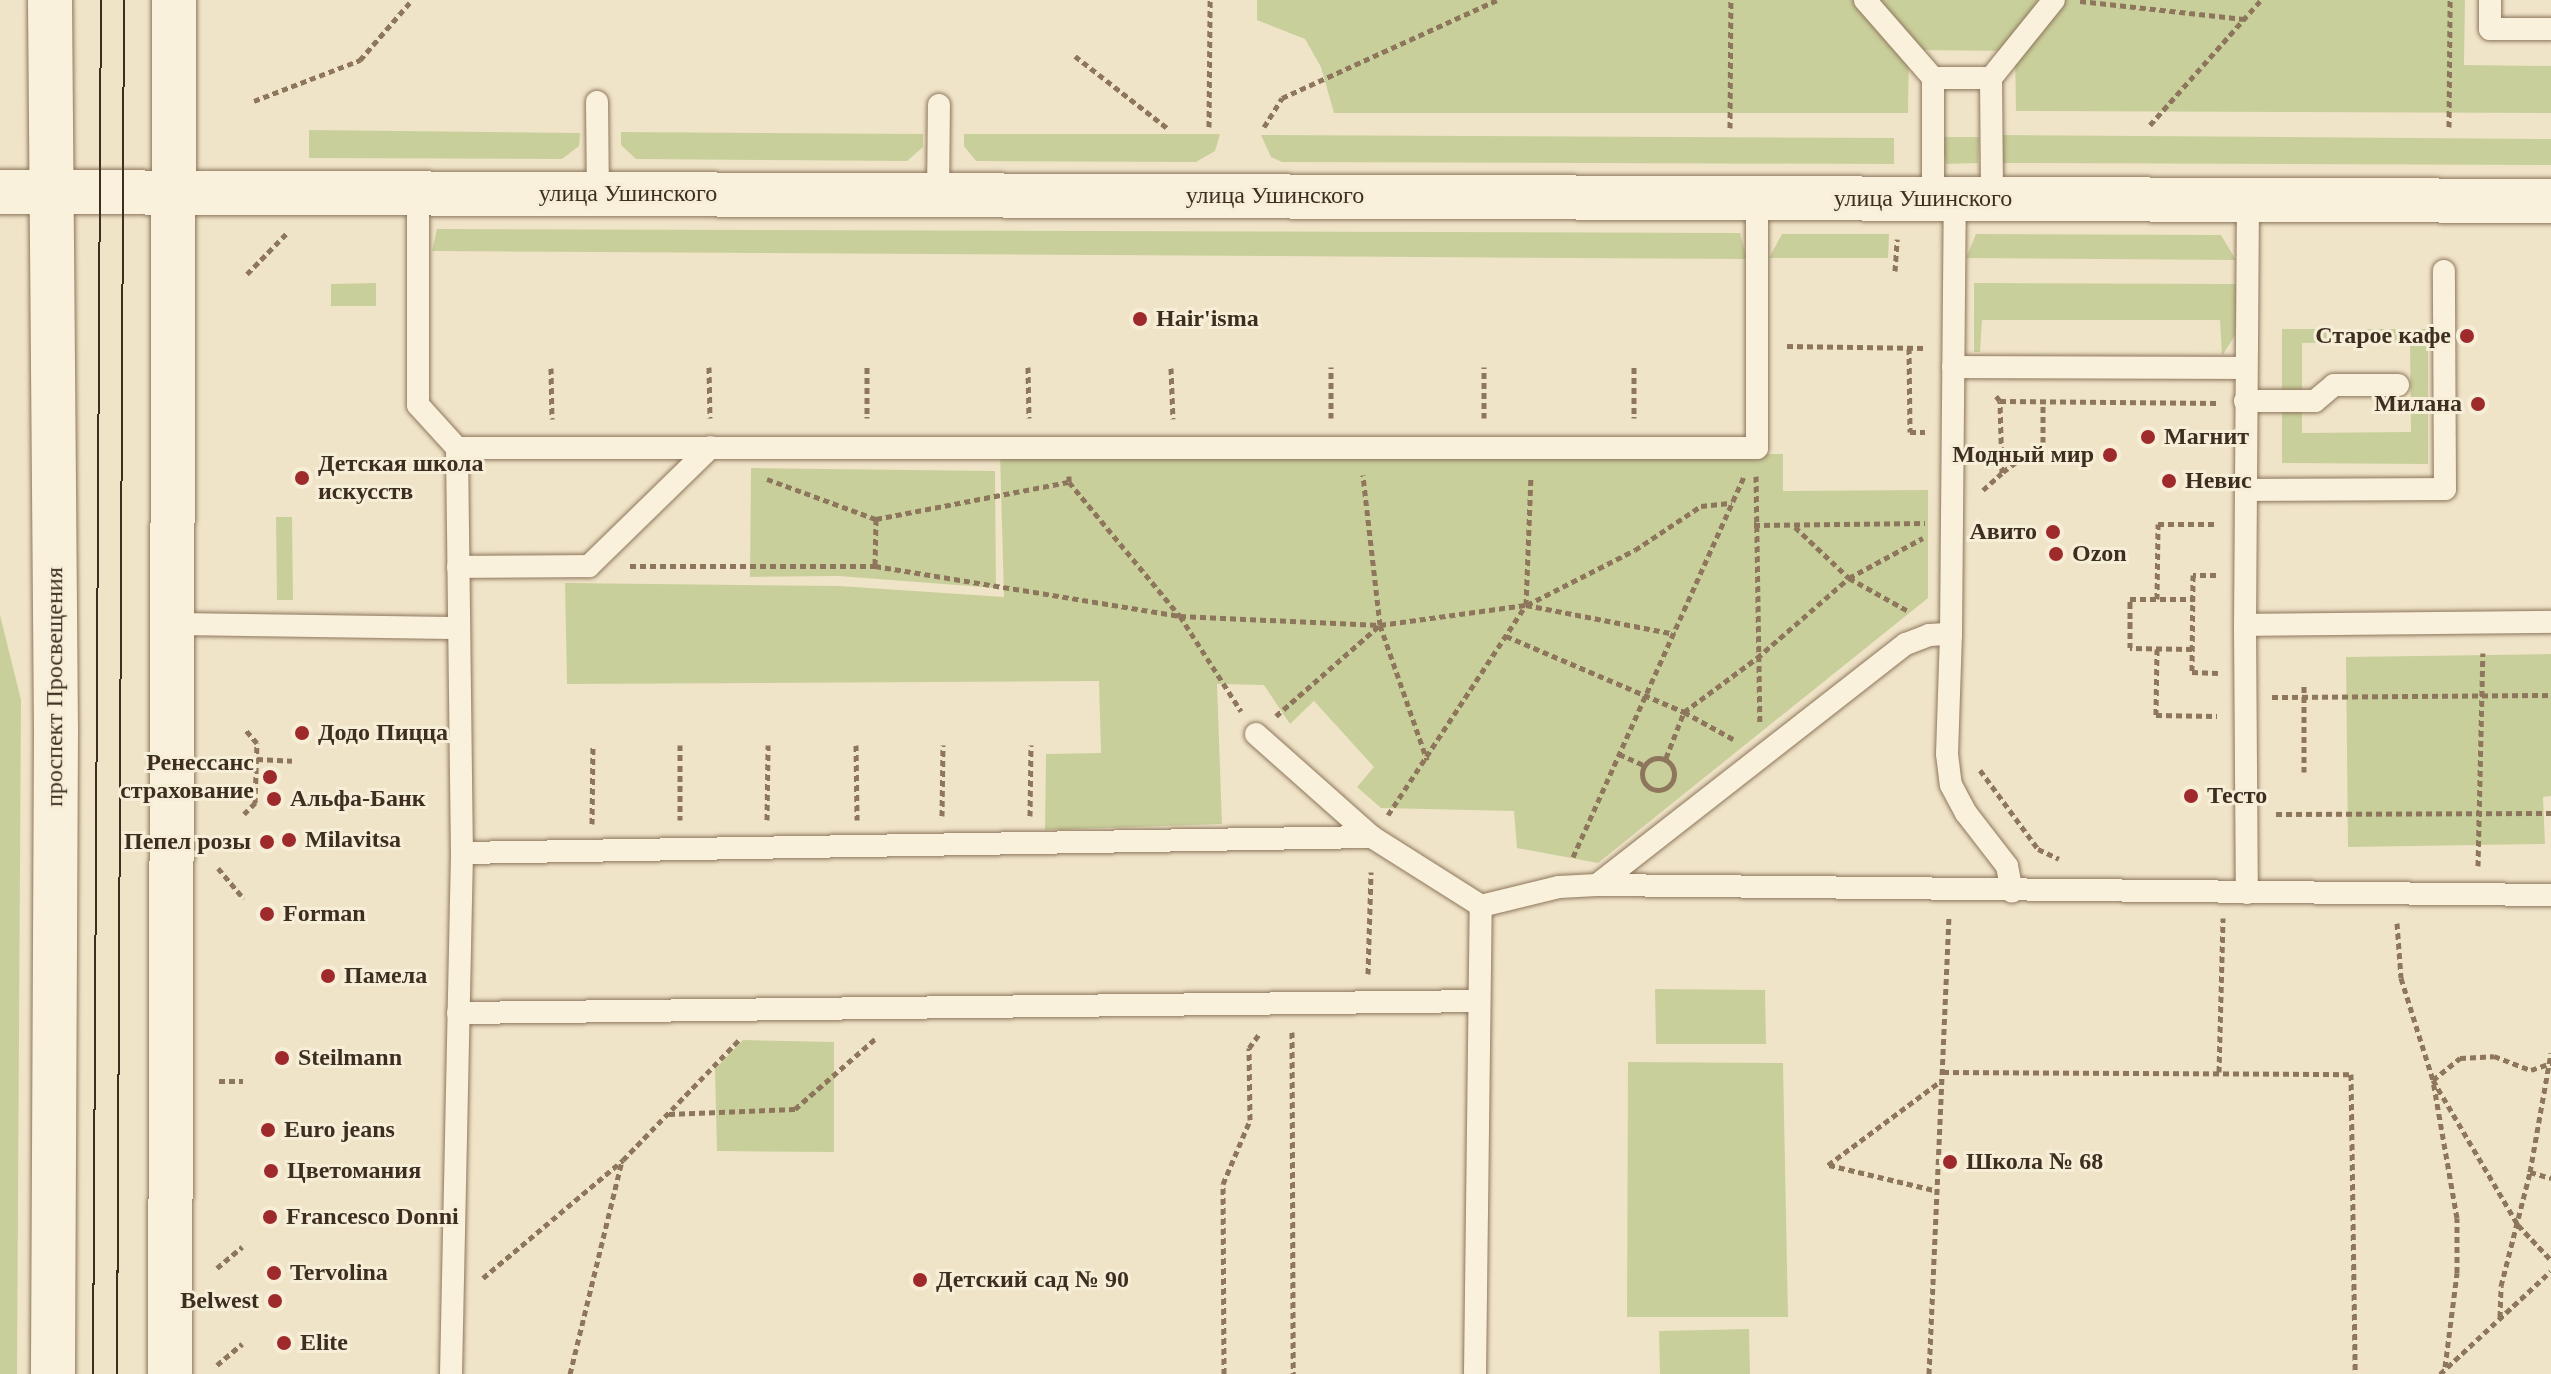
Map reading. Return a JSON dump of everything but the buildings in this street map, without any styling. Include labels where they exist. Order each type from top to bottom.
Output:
[{"type":"main road","name":"проспект Просвещения","points":[[50,0],[56,715],[53,1374]]},
{"type":"main road","points":[[170,1374],[174,0]]},
{"type":"main road","name":"улица Ушинского","points":[[0,192],[2551,201]]},
{"type":"lane","points":[[1865,0],[1933,78],[1960,199],[1961,361],[1952,432],[1953,523],[1947,754],[1951,785],[1966,813],[2007,866],[2012,892]]},
{"type":"lane","points":[[1960,199],[1991,78],[2054,0]]},
{"type":"lane","points":[[2490,0],[2490,29],[2551,29]]},
{"type":"lane","points":[[1933,78],[1991,78]]},
{"type":"lane","points":[[597,102],[598,194]]},
{"type":"lane","points":[[938,195],[939,105]]},
{"type":"lane","points":[[418,193],[418,405],[457,448],[462,853],[451,1374]]},
{"type":"lane","points":[[457,448],[1757,448],[1757,198]]},
{"type":"lane","points":[[2247,893],[2245,401],[2248,199]]},
{"type":"lane","points":[[2246,490],[2445,489],[2444,271]]},
{"type":"lane","points":[[1961,361],[2246,368]]},
{"type":"lane","points":[[2245,401],[2315,401],[2334,385],[2398,385]]},
{"type":"lane","points":[[458,567],[589,566],[711,447]]},
{"type":"lane","points":[[2245,625],[2551,622]]},
{"type":"lane","points":[[172,624],[458,628]]},
{"type":"lane","points":[[1597,885],[1761,754],[1906,644],[1929,635],[1951,634]]},
{"type":"lane","points":[[1256,734],[1372,837],[1481,906],[1559,887],[1597,885],[2477,897],[2551,895]]},
{"type":"lane","points":[[462,853],[1372,837]]},
{"type":"lane","points":[[1475,1374],[1481,906]]},
{"type":"lane","points":[[458,1013],[1478,1001]]},
{"type":"path","points":[[254,101],[360,60],[412,0]]},
{"type":"path","points":[[1209,127],[1210,0]]},
{"type":"path","points":[[1264,127],[1282,98],[1497,0]]},
{"type":"path","points":[[1730,128],[1731,0]]},
{"type":"path","points":[[2075,0],[2244,19]]},
{"type":"path","points":[[2150,125],[2261,0]]},
{"type":"path","points":[[2449,127],[2450,0]]},
{"type":"path","points":[[1075,56],[1167,128]]},
{"type":"path","points":[[247,274],[293,228]]},
{"type":"path","points":[[1895,271],[1897,234]]},
{"type":"path","points":[[1758,345],[1909,348],[1961,361],[2000,401],[2002,473]]},
{"type":"path","points":[[1909,348],[1910,432],[1952,432]]},
{"type":"path","points":[[709,367],[711,447]]},
{"type":"path","points":[[867,367],[868,448]]},
{"type":"path","points":[[1028,367],[1029,448]]},
{"type":"path","points":[[1331,367],[1331,448]]},
{"type":"path","points":[[1484,367],[1484,447]]},
{"type":"path","points":[[1634,367],[1634,448]]},
{"type":"path","points":[[551,368],[553,448]]},
{"type":"path","points":[[1171,368],[1173,448]]},
{"type":"path","points":[[2000,401],[2222,403],[2222,418]]},
{"type":"path","points":[[1977,497],[2002,473],[2043,442],[2043,402]]},
{"type":"path","points":[[1068,447],[1069,482],[1180,616],[1256,734],[1380,625]]},
{"type":"path","points":[[1367,1002],[1372,837],[1427,760],[1526,605],[1533,447]]},
{"type":"path","points":[[765,448],[766,479],[876,519],[1069,482]]},
{"type":"path","points":[[1360,448],[1380,625],[1427,760]]},
{"type":"path","points":[[1559,887],[1757,448]]},
{"type":"path","points":[[1757,448],[1754,525],[1761,754]]},
{"type":"path","points":[[1526,605],[1635,550],[1701,506],[1732,503]]},
{"type":"path","points":[[2222,509],[2222,537]]},
{"type":"path","points":[[875,566],[876,519]]},
{"type":"path","points":[[1754,525],[1953,523]]},
{"type":"path","points":[[1666,758],[1684,712],[1757,658],[1849,578],[1953,523]]},
{"type":"path","points":[[2157,599],[2158,524],[2222,524]]},
{"type":"path","points":[[1794,526],[1849,578],[1951,634]]},
{"type":"path","points":[[2222,563],[2222,576],[2193,575],[2192,672],[2223,673],[2223,730]]},
{"type":"path","points":[[589,566],[875,566],[1180,616],[1380,625],[1526,605],[1675,634]]},
{"type":"path","points":[[2192,649],[2130,648],[2130,599],[2193,599]]},
{"type":"path","points":[[2477,897],[2484,624]]},
{"type":"path","points":[[1506,636],[1684,712],[1761,754]]},
{"type":"path","points":[[2157,649],[2156,715],[2223,716]]},
{"type":"path","points":[[2304,684],[2304,772]]},
{"type":"path","points":[[2223,697],[2551,695]]},
{"type":"path","points":[[244,814],[255,803],[257,759],[257,743],[245,729]]},
{"type":"path","points":[[592,851],[593,745]]},
{"type":"path","points":[[680,745],[680,849]]},
{"type":"path","points":[[767,848],[768,745]]},
{"type":"path","points":[[856,745],[858,846]]},
{"type":"path","points":[[942,845],[943,745]]},
{"type":"path","points":[[1030,843],[1031,745]]},
{"type":"path","points":[[1619,754],[1644,765],[1666,758]]},
{"type":"path","points":[[1644,765],[1642,778],[1649,788],[1662,790],[1673,782],[1674,770],[1666,758]]},
{"type":"path","points":[[257,759],[292,761]]},
{"type":"path","points":[[1977,766],[2038,849],[2073,866]]},
{"type":"path","points":[[2245,815],[2551,813]]},
{"type":"path","points":[[218,868],[244,899]]},
{"type":"path","points":[[1929,1374],[1950,890]]},
{"type":"path","points":[[2219,1073],[2222,893]]},
{"type":"path","points":[[2395,896],[2401,978],[2433,1080],[2457,1218],[2457,1273],[2445,1367]]},
{"type":"path","points":[[1224,1374],[1223,1184],[1250,1120],[1249,1048],[1292,1003]]},
{"type":"path","points":[[1292,1003],[1293,1374]]},
{"type":"path","points":[[668,1114],[795,1109],[909,1008]]},
{"type":"path","points":[[452,1305],[623,1160],[768,1009]]},
{"type":"path","points":[[2500,1317],[2501,1286],[2530,1172],[2551,1053]]},
{"type":"path","points":[[2433,1080],[2460,1058],[2494,1056],[2531,1070],[2549,1063]]},
{"type":"path","points":[[1938,1191],[1828,1165],[1943,1076],[2351,1074],[2355,1374]]},
{"type":"path","points":[[2433,1080],[2518,1225],[2551,1260]]},
{"type":"path","points":[[219,1081],[243,1081]]},
{"type":"path","points":[[570,1374],[623,1160]]},
{"type":"path","points":[[2530,1172],[2551,1178]]},
{"type":"path","points":[[217,1268],[242,1247]]},
{"type":"path","points":[[2440,1374],[2551,1271]]},
{"type":"path","points":[[217,1365],[242,1344]]},
{"type":"green space","points":[[1257,0],[2465,0],[2464,65],[2551,66],[2551,113],[2016,111],[2015,51],[1909,50],[1908,113],[1334,113],[1321,67],[1305,39],[1257,20]]},
{"type":"green space","points":[[309,130],[580,133],[579,146],[562,159],[309,158]]},
{"type":"green space","points":[[621,132],[923,134],[923,147],[907,161],[636,159],[621,145]]},
{"type":"green space","points":[[964,134],[1220,134],[1215,151],[1196,162],[976,161],[964,146]]},
{"type":"green space","points":[[1261,135],[1894,138],[1894,164],[1282,162],[1271,157]]},
{"type":"green space","points":[[2001,135],[2551,139],[2551,165],[2003,163]]},
{"type":"green space","points":[[1941,137],[1979,137],[1978,163],[1946,164]]},
{"type":"green space","points":[[437,229],[1740,233],[1747,259],[432,251]]},
{"type":"green space","points":[[1782,234],[1889,234],[1888,258],[1769,258]]},
{"type":"green space","points":[[1976,234],[2221,235],[2236,260],[1966,258]]},
{"type":"green space","points":[[376,283],[376,306],[331,306],[331,284]]},
{"type":"green space","points":[[1974,283],[2237,284],[2235,335],[2222,356],[2220,320],[1982,320],[1980,352],[1974,352]]},
{"type":"green space","points":[[2282,329],[2428,329],[2428,464],[2282,463]],"holes":[[[2410,341],[2411,432],[2302,433],[2302,343]]]},
{"type":"green space","points":[[1000,454],[1783,454],[1783,491],[1928,490],[1928,598],[1598,863],[1517,848],[1514,811],[1381,808],[1357,787],[1374,767],[1314,701],[1290,724],[1264,685],[1217,684],[1222,824],[1045,830],[1046,754],[1101,753],[1099,681],[567,684],[565,583],[839,586],[1004,597]]},
{"type":"green space","points":[[751,468],[995,471],[996,588],[838,576],[750,577]]},
{"type":"green space","points":[[276,517],[292,517],[293,600],[277,600]]},
{"type":"green space","points":[[0,615],[21,700],[17,1374],[0,1374]]},
{"type":"green space","points":[[2551,654],[2551,796],[2543,797],[2545,844],[2348,847],[2346,657]]},
{"type":"green space","points":[[1655,989],[1765,990],[1766,1044],[1656,1044]]},
{"type":"green space","points":[[743,1040],[834,1042],[834,1152],[717,1151],[715,1069]]},
{"type":"green space","points":[[1628,1062],[1783,1063],[1788,1317],[1627,1317]]},
{"type":"green space","points":[[1749,1329],[1750,1374],[1660,1374],[1659,1331]]},
{"type":"tram line","points":[[93,1374],[101,0]]},
{"type":"tram line","points":[[117,1374],[124,0]]},
{"type":"place","name":"Hair'isma","points":[[1140,319]]},
{"type":"place","name":"Старое кафе","points":[[2467,336]]},
{"type":"place","name":"Милана","points":[[2478,404]]},
{"type":"place","name":"Магнит","points":[[2148,437]]},
{"type":"place","name":"Модный мир","points":[[2110,455]]},
{"type":"place","name":"Детская школа искусств","points":[[302,478]]},
{"type":"place","name":"Невис","points":[[2169,481]]},
{"type":"place","name":"Авито","points":[[2053,532]]},
{"type":"place","name":"Ozon","points":[[2056,554]]},
{"type":"place","name":"Додо Пицца","points":[[302,733]]},
{"type":"place","name":"Ренессанс страхование","points":[[270,777]]},
{"type":"place","name":"Тесто","points":[[2191,796]]},
{"type":"place","name":"Альфа-Банк","points":[[274,799]]},
{"type":"place","name":"Milavitsa","points":[[289,840]]},
{"type":"place","name":"Пепел розы","points":[[267,842]]},
{"type":"place","name":"Forman","points":[[267,914]]},
{"type":"place","name":"Памела","points":[[328,976]]},
{"type":"place","name":"Steilmann","points":[[282,1058]]},
{"type":"place","name":"Euro jeans","points":[[268,1130]]},
{"type":"place","name":"Школа № 68","points":[[1950,1162]]},
{"type":"place","name":"Цветомания","points":[[271,1171]]},
{"type":"place","name":"Francesco Donni","points":[[270,1217]]},
{"type":"place","name":"Tervolina","points":[[274,1273]]},
{"type":"place","name":"Детский сад № 90","points":[[920,1280]]},
{"type":"place","name":"Belwest","points":[[275,1301]]},
{"type":"place","name":"Elite","points":[[284,1343]]}]
